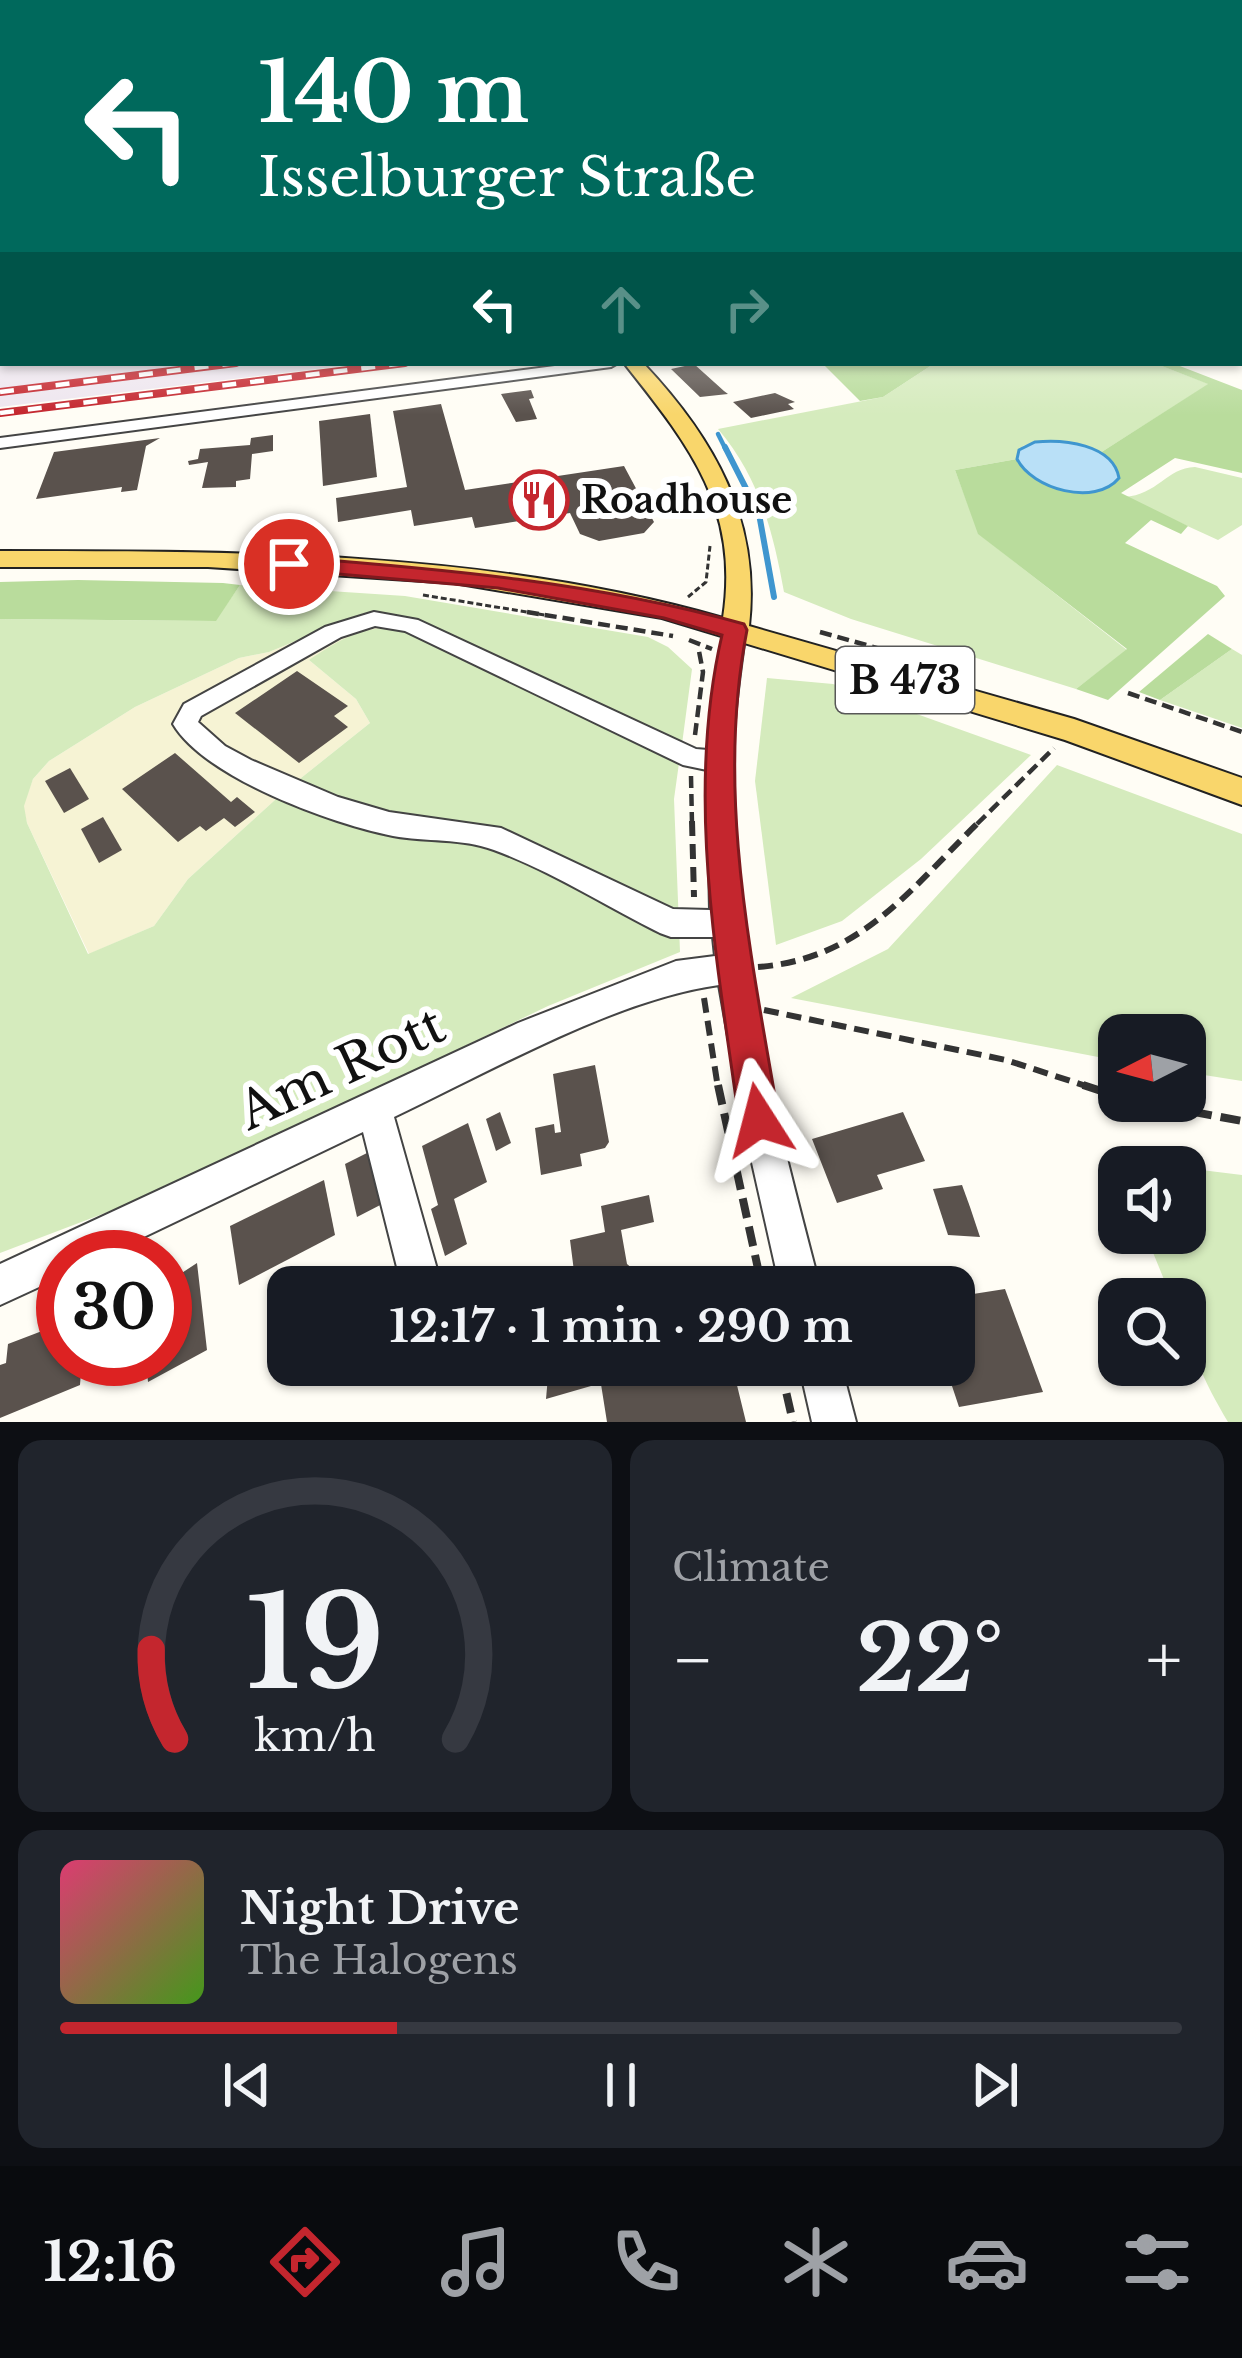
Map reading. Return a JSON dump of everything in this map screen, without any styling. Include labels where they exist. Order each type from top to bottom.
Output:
[{"type":"main road","points":[[636,366],[692,431],[729,506],[741,556],[743,593],[735,630]]},
{"type":"main road","name":"B 473","points":[[0,559],[208,559],[433,573],[542,588],[735,630],[1074,731],[1242,792]]},
{"type":"street","points":[[0,443],[588,366]]},
{"type":"street","points":[[720,762],[692,758],[410,626],[374,619],[332,632],[192,710],[185,724],[193,738],[246,767],[373,820],[474,832],[523,850],[671,923],[729,924]]},
{"type":"street","points":[[735,630],[727,669],[718,801],[729,924],[759,1120],[795,1266]]},
{"type":"street","name":"Am Rott","points":[[0,1286],[530,1036],[676,976],[734,968]]},
{"type":"street","points":[[374,1109],[416,1266]]},
{"type":"street","points":[[825,1386],[834,1422]]},
{"type":"path","points":[[686,616],[687,598],[706,582],[711,569],[709,536]]},
{"type":"path","points":[[408,593],[686,638],[698,646]]},
{"type":"path","points":[[1128,693],[1242,732]]},
{"type":"path","points":[[734,968],[795,964],[862,936],[1074,731]]},
{"type":"path","points":[[757,1266],[724,1127],[705,1008],[741,1005],[1006,1060],[1098,1090]]},
{"type":"path","points":[[1206,1114],[1242,1120]]},
{"type":"path","points":[[785,1386],[794,1422]]},
{"type":"shaded area","points":[[0,366],[341,366],[0,407]]},
{"type":"shaded area","points":[[364,613],[388,613],[429,625],[533,675],[309,660],[356,699],[370,723],[286,790],[188,879],[154,926],[89,954],[27,823],[23,806],[33,779],[49,761],[135,707],[239,658],[269,652]]},
{"type":"green space","points":[[825,366],[930,366],[883,397],[860,401]]},
{"type":"green space","points":[[930,366],[1162,366],[1209,384],[1100,453],[1043,442],[1023,446],[1017,459],[955,470],[979,534],[1127,650],[1076,689],[851,619],[784,592],[762,506],[744,466],[718,429],[883,397]]},
{"type":"green space","points":[[1162,366],[1180,366],[1242,390],[1242,473],[1175,458],[1121,493],[1188,526],[1181,534],[1151,520],[1125,543],[1217,586],[1225,596],[1108,700],[1076,689],[1127,649],[978,534],[955,470],[1017,459],[1034,477],[1055,487],[1105,489],[1113,463],[1100,453],[1208,384]]},
{"type":"green space","points":[[1195,467],[1242,478],[1242,525],[1218,540],[1124,497],[1145,492],[1176,472]]},
{"type":"green space","points":[[0,582],[240,585],[216,621],[0,619]]},
{"type":"green space","points":[[240,585],[405,596],[648,637],[668,647],[692,669],[682,744],[429,625],[388,613],[364,613],[269,652],[239,658],[135,707],[49,761],[33,779],[24,806],[27,823],[88,954],[154,926],[188,879],[286,790],[370,723],[356,699],[309,660],[354,634],[391,628],[406,629],[679,763],[674,799],[680,952],[548,1006],[168,1189],[60,1230],[36,1230],[36,1239],[0,1253],[0,619],[215,621]]},
{"type":"green space","points":[[1208,634],[1232,649],[1160,700],[1139,692]]},
{"type":"green space","points":[[1232,649],[1242,655],[1242,728],[1160,700]]},
{"type":"green space","points":[[767,678],[833,684],[1031,755],[921,859],[842,921],[776,945],[755,781]]},
{"type":"green space","points":[[1057,765],[1242,834],[1242,1081],[1206,1075],[1206,1014],[1098,1014],[1098,1057],[791,998],[888,949]]},
{"type":"green space","points":[[1206,1171],[1242,1175],[1242,1422],[1228,1422],[1206,1380],[1206,1278],[1163,1278],[1154,1254],[1206,1254]]},
{"type":"water","points":[[1035,442],[1072,443],[1097,451],[1115,467],[1119,478],[1108,487],[1080,493],[1050,486],[1017,459],[1019,450]]},
{"type":"building","points":[[696,366],[728,394],[700,397],[671,369]]},
{"type":"building","points":[[531,390],[534,398],[529,399],[537,419],[516,422],[501,394]]},
{"type":"building","points":[[775,393],[795,402],[788,404],[794,409],[751,418],[733,402]]},
{"type":"building","points":[[441,404],[465,490],[624,466],[654,522],[644,533],[599,541],[580,534],[570,513],[475,528],[472,517],[414,526],[411,510],[338,522],[336,498],[407,487],[393,411]]},
{"type":"building","points":[[370,414],[377,477],[323,486],[319,421]]},
{"type":"building","points":[[273,435],[273,451],[252,454],[250,479],[236,481],[236,487],[202,488],[208,462],[189,465],[188,461],[198,459],[200,449],[250,445],[251,438]]},
{"type":"building","points":[[160,438],[146,446],[137,490],[121,492],[122,487],[36,499],[54,452]]},
{"type":"building","points":[[297,671],[348,706],[334,716],[348,727],[299,763],[235,713]]},
{"type":"building","points":[[175,753],[231,802],[237,797],[255,812],[235,827],[224,818],[206,831],[200,826],[178,842],[122,789]]},
{"type":"building","points":[[70,768],[89,799],[64,813],[45,781]]},
{"type":"building","points":[[103,817],[122,850],[99,863],[81,829]]},
{"type":"building","points":[[595,1065],[609,1142],[605,1148],[580,1154],[582,1166],[541,1175],[535,1128],[554,1124],[555,1133],[561,1132],[553,1074]]},
{"type":"building","points":[[500,1112],[511,1143],[496,1151],[486,1119]]},
{"type":"building","points":[[903,1112],[925,1161],[877,1175],[883,1189],[837,1203],[812,1139]]},
{"type":"building","points":[[468,1123],[487,1182],[454,1199],[467,1244],[445,1256],[431,1209],[438,1205],[422,1146]]},
{"type":"building","points":[[375,1149],[388,1201],[357,1217],[345,1164]]},
{"type":"building","points":[[324,1180],[335,1235],[267,1266],[267,1270],[239,1285],[230,1226]]},
{"type":"building","points":[[962,1185],[980,1237],[948,1235],[933,1189]]},
{"type":"building","points":[[649,1195],[654,1222],[621,1230],[629,1266],[573,1266],[570,1240],[605,1232],[601,1206]]},
{"type":"building","points":[[197,1263],[207,1350],[192,1358],[192,1266]]},
{"type":"building","points":[[1005,1289],[1043,1392],[959,1407],[952,1386],[975,1386],[975,1294]]},
{"type":"building","points":[[36,1333],[36,1386],[78,1386],[0,1418],[0,1365],[6,1363],[8,1344]]},
{"type":"building","points":[[547,1386],[591,1386],[546,1399]]},
{"type":"building","points":[[601,1386],[737,1386],[746,1422],[607,1422]]},
{"type":"waterway","points":[[718,434],[726,450]]},
{"type":"waterway","points":[[725,447],[759,514],[774,597]]},
{"type":"railway","points":[[0,392],[212,366]]},
{"type":"railway","points":[[0,413],[381,366]]},
{"type":"place","name":"Roadhouse","points":[[539,500]]},
{"type":"route","points":[[289,564],[498,581],[664,610],[735,630],[727,669],[718,801],[734,968],[759,1120]]}]
